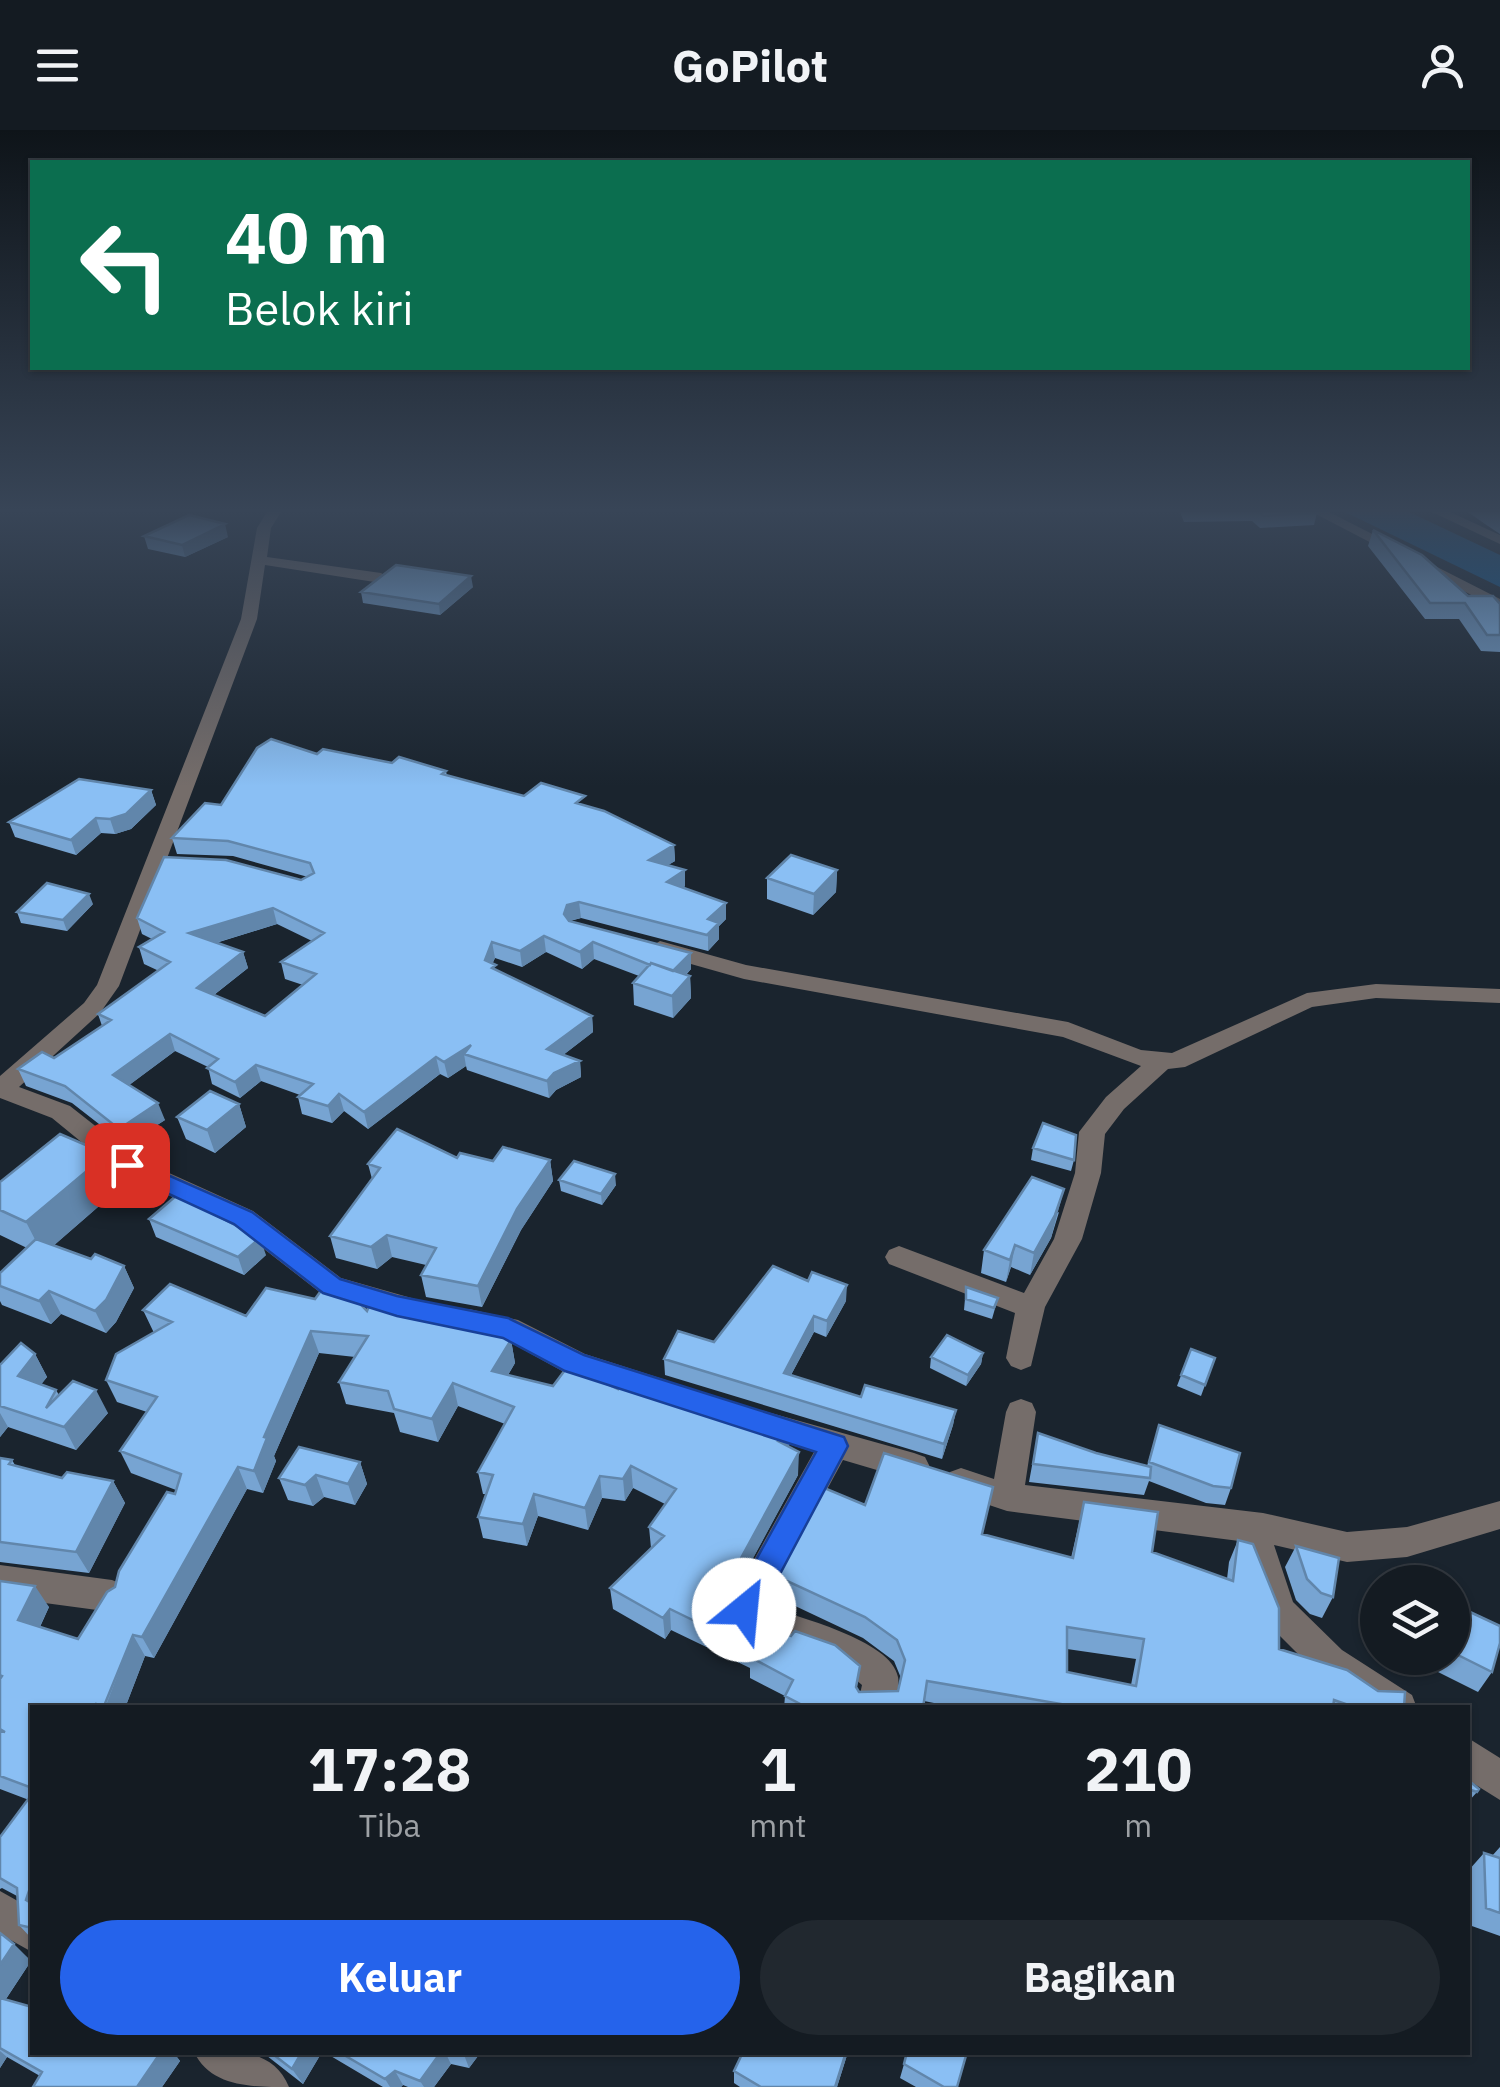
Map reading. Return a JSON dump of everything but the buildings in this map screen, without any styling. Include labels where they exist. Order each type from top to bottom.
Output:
[{"type":"street","points":[[253,603],[250,619],[108,986],[92,1008],[0,1090],[61,1112],[127,1165],[243,1218],[332,1286],[508,1328],[575,1363],[675,1396]]},
{"type":"street","points":[[154,863],[181,862]]},
{"type":"street","points":[[644,944],[744,972],[1068,1030],[1110,1044],[1139,1060],[1159,1064],[1189,1056],[1307,1000],[1376,991],[1500,996]]},
{"type":"street","points":[[1021,1358],[1031,1307],[1068,1239],[1088,1173],[1092,1132],[1115,1103],[1159,1064]]},
{"type":"street","points":[[899,1256],[1031,1307]]},
{"type":"street","points":[[727,1412],[1006,1497],[1189,1522],[1240,1524],[1347,1547],[1407,1542],[1500,1514]]},
{"type":"street","points":[[1006,1497],[1021,1412]]},
{"type":"street","points":[[834,1446],[744,1610],[748,1617],[846,1649],[881,1678],[875,1705]]},
{"type":"street","points":[[1252,1528],[1280,1612],[1330,1662],[1386,1699]]},
{"type":"street","points":[[0,1581],[112,1596]]},
{"type":"street","points":[[1470,1759],[1500,1781]]},
{"type":"street","points":[[0,1911],[30,1931]]},
{"type":"street","points":[[220,2055],[268,2087]]},
{"type":"route","points":[[127,1165],[243,1218],[332,1286],[363,1298],[508,1328],[575,1363],[834,1446],[744,1610]]}]
